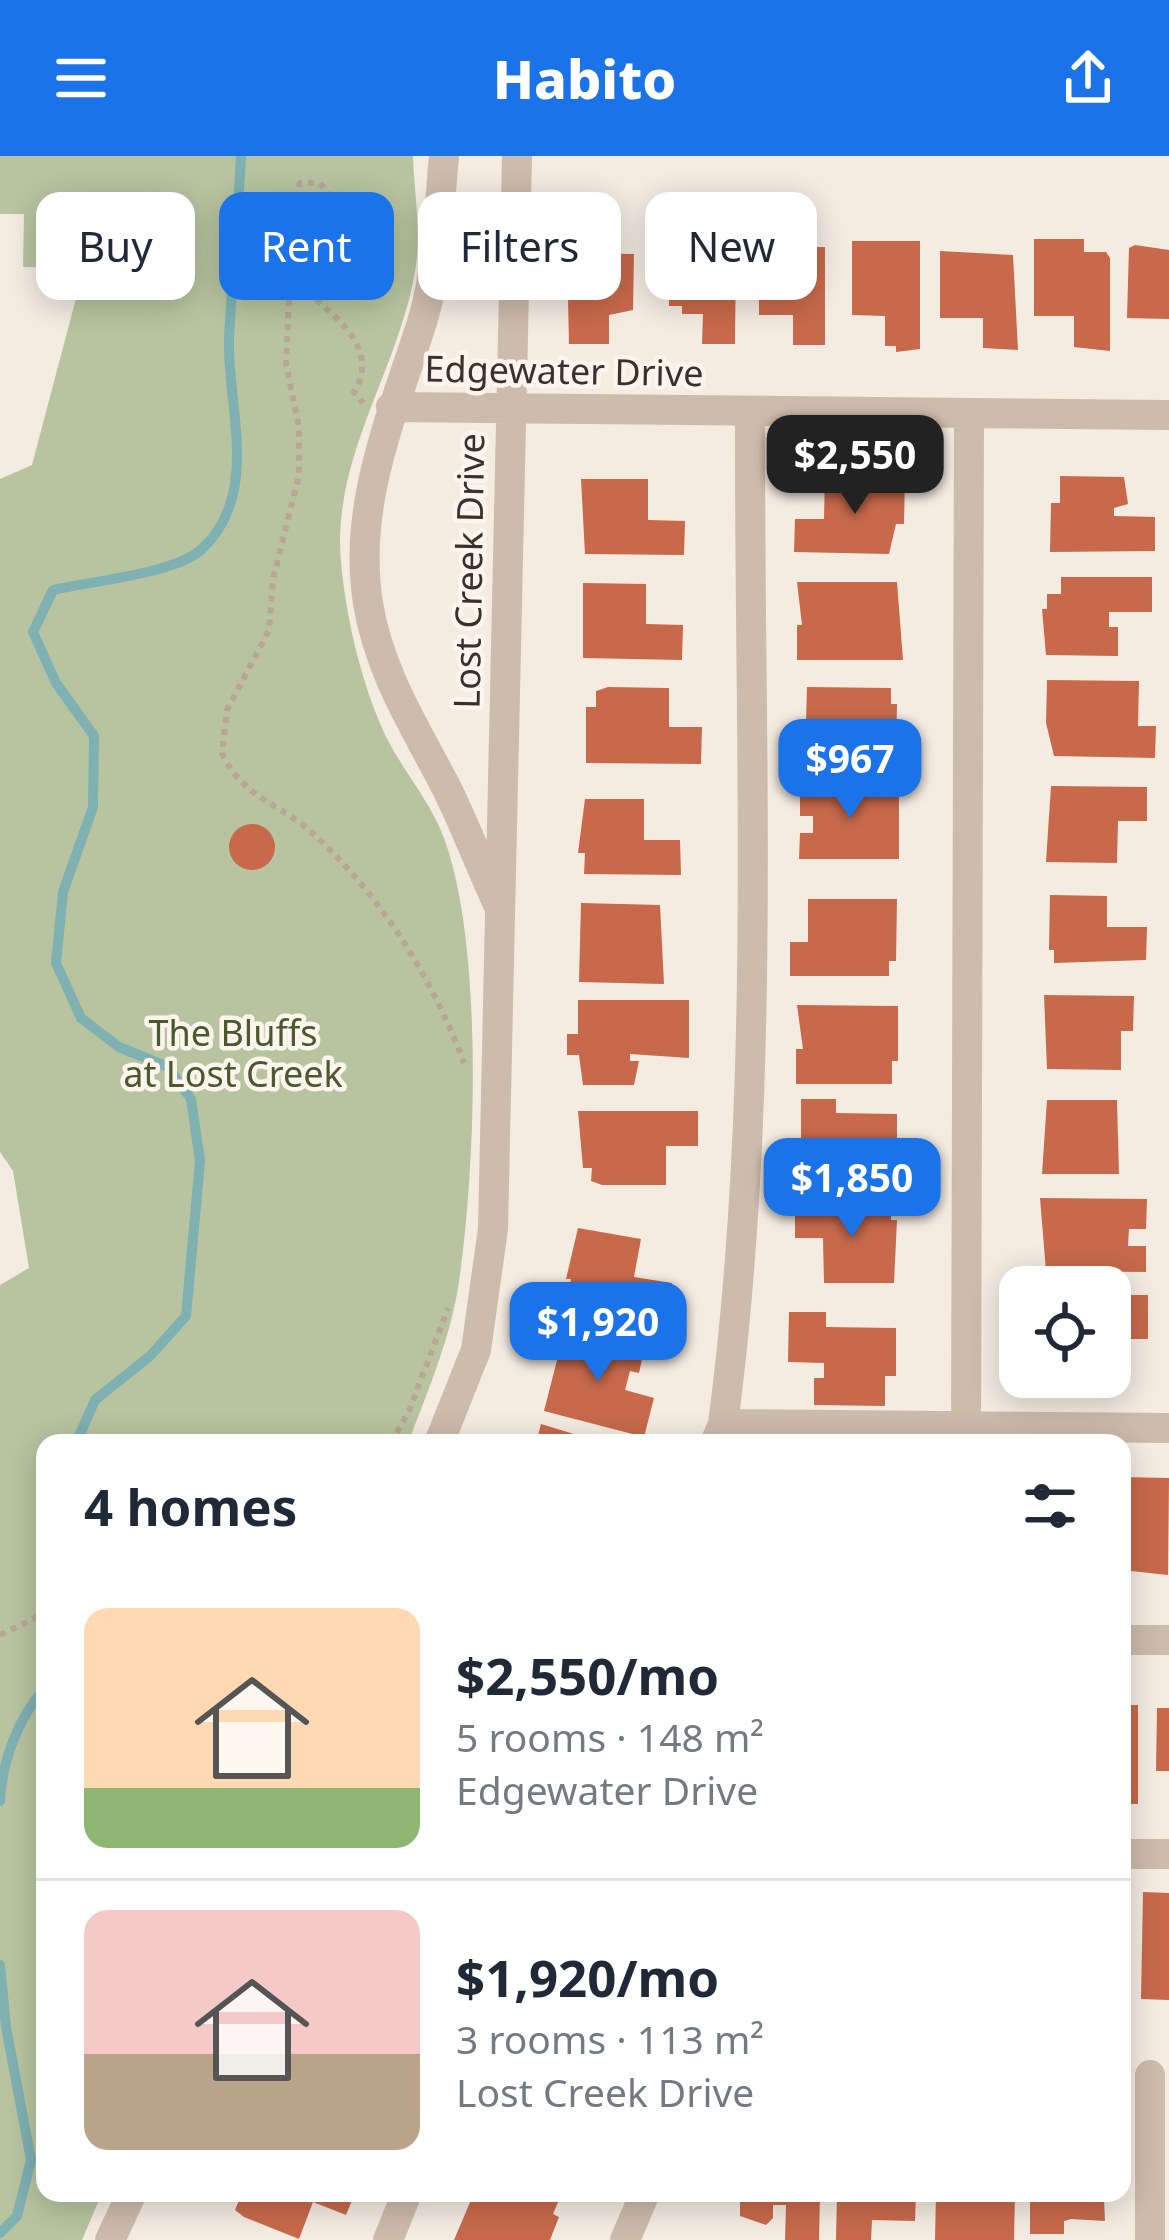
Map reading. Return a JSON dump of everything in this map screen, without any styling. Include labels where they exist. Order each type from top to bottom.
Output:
[{"type":"street","name":"Lost Creek Drive","points":[[443,156],[424,314],[391,407],[367,530],[367,598],[376,640],[408,723],[445,786],[503,916]]},
{"type":"street","name":"Lost Creek Drive","points":[[443,1434],[476,1350],[493,1229],[517,156]]},
{"type":"street","name":"Edgewater Drive","points":[[391,407],[1169,416]]},
{"type":"street","points":[[719,1434],[743,1237],[750,412]]},
{"type":"street","points":[[966,1434],[969,414]]},
{"type":"street","points":[[995,1434],[1169,1428]]},
{"type":"street","points":[[1131,1640],[1169,1640]]},
{"type":"street","points":[[1131,1854],[1169,1854]]},
{"type":"street","points":[[1147,2075],[1150,2240]]},
{"type":"street","points":[[110,2240],[128,2202]]},
{"type":"street","points":[[388,2240],[403,2202]]},
{"type":"street","points":[[626,2240],[641,2202]]},
{"type":"path","points":[[320,182],[332,199],[333,217],[292,249],[296,188],[320,182]]},
{"type":"path","points":[[289,300],[286,364],[299,427],[298,475],[273,579],[268,630],[227,710],[222,753],[230,772],[252,795],[309,830],[377,907],[430,986],[468,1076]]},
{"type":"path","points":[[316,300],[361,344],[364,366],[354,392],[357,402],[391,407]]},
{"type":"path","points":[[396,1434],[448,1307]]},
{"type":"path","points":[[2,1634],[36,1617]]},
{"type":"green space","name":"The Bluffs at Lost Creek","points":[[0,156],[413,156],[416,265],[397,339],[347,485],[341,562],[355,647],[374,708],[444,838],[457,884],[466,938],[473,1060],[469,1184],[458,1288],[443,1348],[411,1434],[36,1434],[36,2202],[98,2202],[82,2240],[0,2240],[0,1285],[29,1268],[13,1171],[0,1152],[0,479],[32,465],[76,300],[195,300],[195,192],[36,192],[36,267],[23,267],[24,214],[0,214]]},
{"type":"building","points":[[1034,239],[1084,239],[1084,252],[1106,252],[1110,258],[1110,351],[1074,347],[1074,316],[1034,316]]},
{"type":"building","points":[[852,241],[920,241],[920,349],[896,352],[896,346],[885,346],[885,316],[852,315]]},
{"type":"building","points":[[817,247],[825,247],[825,345],[793,345],[793,315],[759,315],[759,300],[817,300]]},
{"type":"building","points":[[1129,248],[1169,250],[1169,319],[1127,318]]},
{"type":"building","points":[[940,251],[1013,255],[1018,350],[983,348],[983,318],[940,318]]},
{"type":"building","points":[[621,254],[634,254],[633,310],[609,315],[609,344],[569,344],[568,300],[621,300]]},
{"type":"building","points":[[669,300],[735,300],[735,344],[702,344],[703,314],[682,314],[682,306],[669,306]]},
{"type":"building","points":[[825,476],[905,477],[904,524],[896,524],[889,554],[794,552],[795,519],[824,519]]},
{"type":"building","points":[[1060,476],[1124,477],[1128,504],[1114,508],[1114,516],[1155,517],[1155,551],[1050,552],[1051,503],[1060,503]]},
{"type":"building","points":[[581,479],[648,479],[648,520],[685,521],[684,555],[585,554]]},
{"type":"building","points":[[1061,577],[1152,577],[1152,612],[1109,612],[1109,627],[1118,627],[1118,656],[1046,655],[1042,609],[1047,609],[1047,594],[1061,594]]},
{"type":"building","points":[[797,582],[897,582],[903,660],[797,660],[797,625],[802,625]]},
{"type":"building","points":[[583,583],[646,584],[646,624],[683,625],[682,660],[583,658]]},
{"type":"building","points":[[1047,680],[1139,681],[1138,726],[1156,726],[1155,758],[1054,756],[1046,723]]},
{"type":"building","points":[[807,687],[891,688],[891,704],[897,704],[896,756],[836,755],[836,750],[824,750],[824,723],[806,723]]},
{"type":"building","points":[[669,688],[669,727],[702,727],[701,764],[586,763],[586,707],[596,707],[596,691]]},
{"type":"building","points":[[800,781],[882,782],[882,789],[899,789],[899,859],[799,859],[800,833],[813,833],[813,816],[800,816]]},
{"type":"building","points":[[1051,786],[1147,787],[1147,821],[1118,821],[1117,863],[1046,862]]},
{"type":"building","points":[[585,799],[644,799],[644,840],[680,840],[681,875],[584,874],[585,853],[578,853]]},
{"type":"building","points":[[252,824],[268,831],[275,847],[268,863],[252,870],[236,863],[229,847],[236,831]]},
{"type":"building","points":[[1050,895],[1107,896],[1107,927],[1147,927],[1146,960],[1054,963],[1054,950],[1049,950]]},
{"type":"building","points":[[808,899],[897,899],[896,961],[889,961],[889,976],[790,976],[790,942],[808,942]]},
{"type":"building","points":[[581,903],[660,905],[664,984],[579,982]]},
{"type":"building","points":[[1044,995],[1134,996],[1133,1031],[1121,1031],[1121,1070],[1047,1069]]},
{"type":"building","points":[[578,1000],[689,1000],[689,1058],[630,1054],[630,1061],[639,1061],[634,1085],[583,1085],[579,1055],[567,1055],[567,1034],[578,1034]]},
{"type":"building","points":[[797,1005],[898,1006],[898,1061],[892,1061],[892,1084],[796,1084],[796,1049],[803,1049]]},
{"type":"building","points":[[801,1099],[836,1099],[836,1113],[897,1114],[897,1156],[889,1156],[889,1187],[816,1186],[816,1148],[801,1148]]},
{"type":"building","points":[[1047,1100],[1117,1100],[1119,1174],[1042,1174]]},
{"type":"building","points":[[578,1111],[698,1111],[698,1146],[666,1146],[666,1185],[602,1185],[591,1181],[592,1168],[583,1168]]},
{"type":"building","points":[[1040,1198],[1147,1199],[1146,1229],[1129,1229],[1128,1246],[1146,1246],[1146,1272],[1131,1272],[1131,1266],[1046,1266]]},
{"type":"building","points":[[795,1204],[891,1204],[891,1220],[897,1220],[894,1283],[824,1283],[823,1238],[795,1238]]},
{"type":"building","points":[[578,1228],[641,1239],[634,1277],[672,1283],[666,1317],[568,1301],[571,1279],[566,1279]]},
{"type":"building","points":[[1131,1295],[1148,1295],[1148,1339],[1131,1339]]},
{"type":"building","points":[[789,1312],[826,1312],[826,1327],[896,1328],[896,1376],[885,1376],[885,1406],[814,1405],[814,1378],[824,1378],[824,1363],[788,1362]]},
{"type":"building","points":[[565,1329],[644,1350],[639,1373],[630,1371],[625,1390],[654,1398],[645,1434],[544,1411]]},
{"type":"building","points":[[541,1424],[574,1434],[538,1434]]},
{"type":"building","points":[[1131,1477],[1169,1478],[1168,1575],[1131,1571]]},
{"type":"building","points":[[1131,1705],[1138,1705],[1138,1804],[1131,1804]]},
{"type":"building","points":[[1157,1708],[1169,1708],[1169,1771],[1156,1771]]},
{"type":"building","points":[[1143,1892],[1169,1893],[1169,2000],[1141,1999]]},
{"type":"building","points":[[238,2202],[313,2202],[299,2239],[235,2210]]},
{"type":"building","points":[[313,2202],[351,2202],[346,2215]]},
{"type":"building","points":[[470,2202],[558,2202],[553,2214],[559,2217],[550,2240],[454,2240]]},
{"type":"building","points":[[740,2202],[820,2202],[819,2240],[785,2240],[786,2205],[773,2205],[773,2218],[766,2225],[740,2216]]},
{"type":"building","points":[[837,2202],[916,2202],[915,2221],[872,2220],[871,2240],[836,2240]]},
{"type":"building","points":[[936,2202],[1015,2202],[1014,2240],[935,2240]]},
{"type":"building","points":[[1030,2202],[1104,2202],[1105,2221],[1071,2219],[1064,2221],[1064,2234],[1030,2234]]},
{"type":"waterway","points":[[80,1434],[95,1400],[150,1356],[186,1316],[200,1161],[191,1099],[168,1067],[119,1047],[81,1018],[56,963],[63,892],[93,807],[94,736],[56,683],[33,632],[53,590],[153,571],[189,558],[220,527],[231,502],[237,448],[229,339],[241,156]]},
{"type":"waterway","points":[[0,1801],[13,1741],[36,1700]]},
{"type":"waterway","points":[[0,1965],[6,2027],[31,2160],[17,2216],[0,2233]]}]
